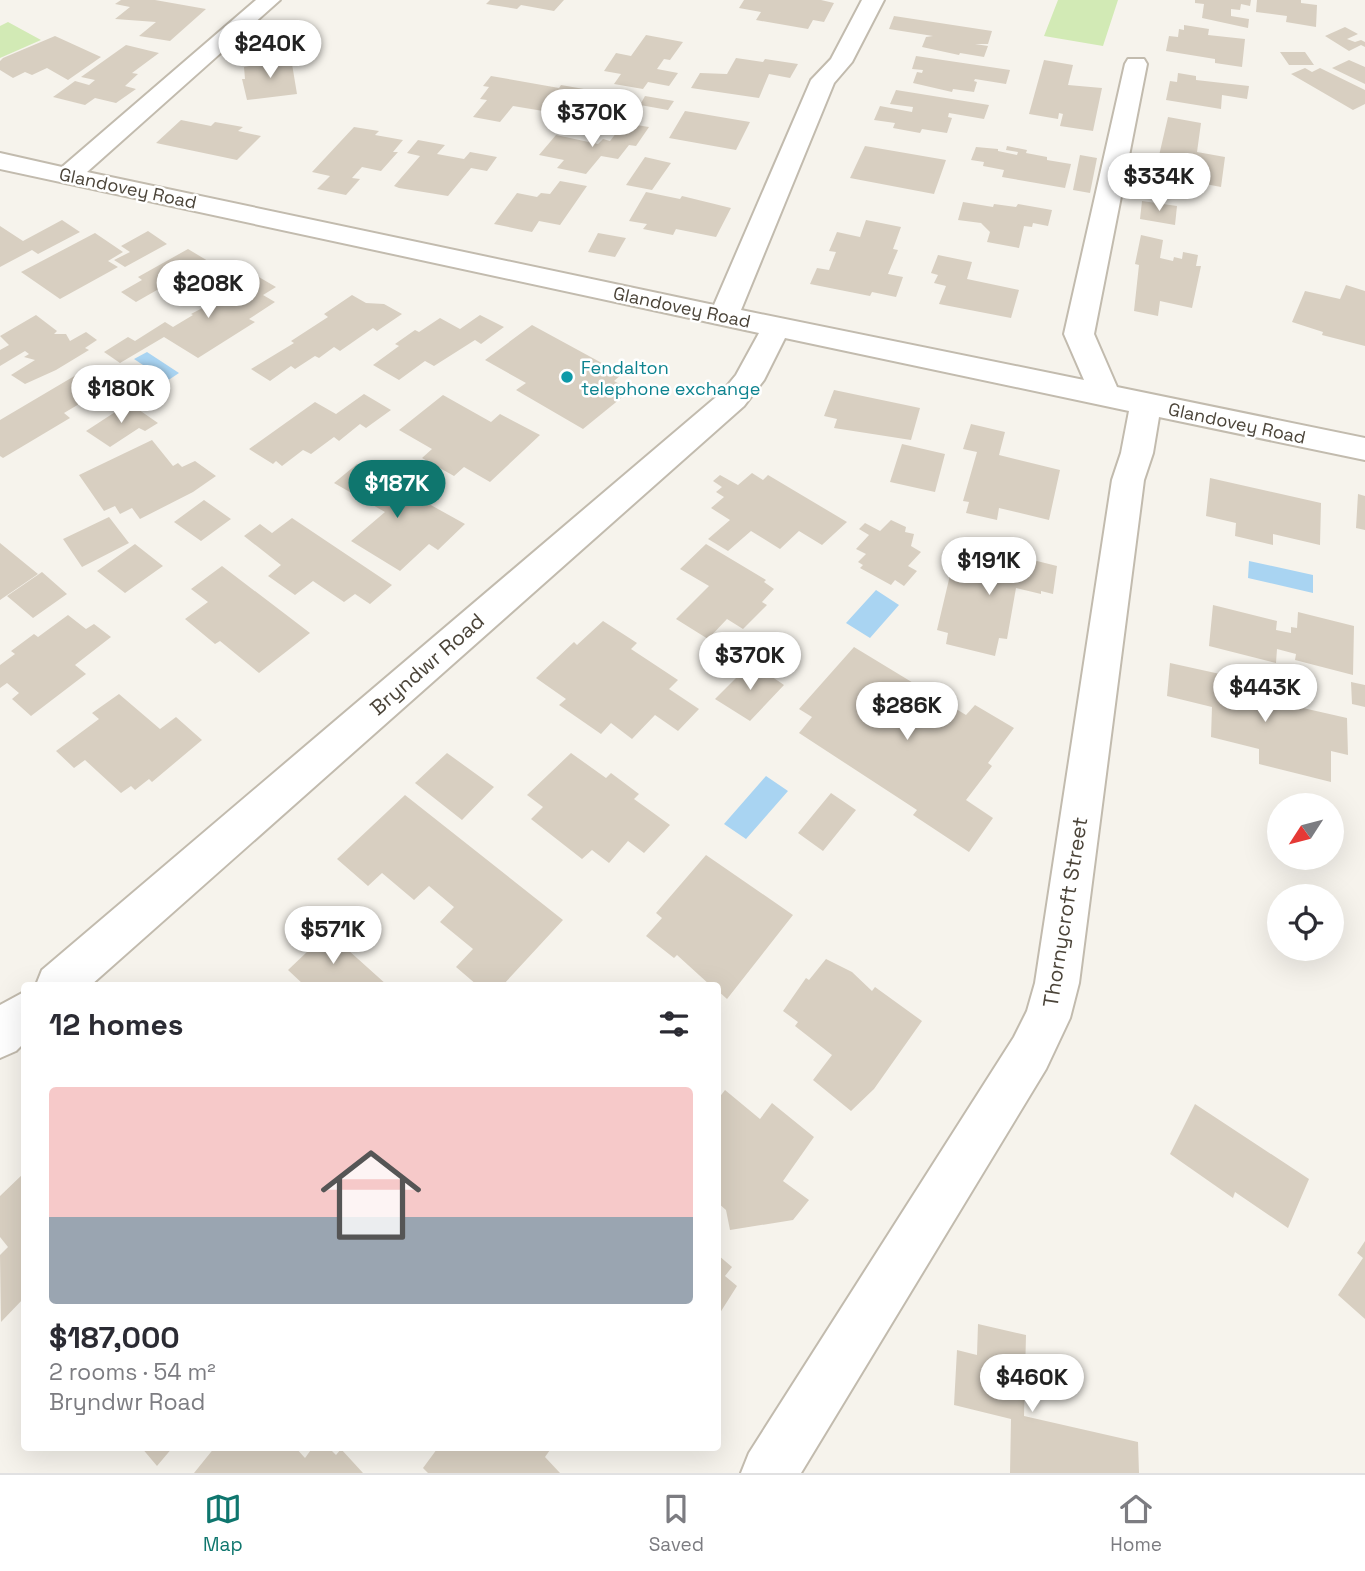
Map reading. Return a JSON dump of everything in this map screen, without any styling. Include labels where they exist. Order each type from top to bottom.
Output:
[{"type":"street","points":[[68,175],[269,0]]},
{"type":"street","points":[[724,316],[823,80],[842,62],[873,0]]},
{"type":"street","points":[[1105,395],[1079,334],[1136,64]]},
{"type":"street","name":"Glandovey Road","points":[[0,161],[776,327],[1365,449]]},
{"type":"street","name":"Bryndwr Road","points":[[61,982],[733,399],[749,380],[776,327]]},
{"type":"street","name":"Thornycroft Street","points":[[769,1473],[1030,1053],[1048,1018],[1057,984],[1128,480],[1137,453],[1146,404]]},
{"type":"street","points":[[0,1035],[21,1017]]},
{"type":"green space","points":[[1058,0],[1118,0],[1103,46],[1044,36]]},
{"type":"green space","points":[[8,22],[41,40],[0,58],[0,26]]},
{"type":"water","points":[[147,352],[179,373],[167,381],[134,359]]},
{"type":"water","points":[[1249,561],[1313,575],[1313,593],[1248,578]]},
{"type":"water","points":[[876,590],[899,605],[870,638],[846,623]]},
{"type":"water","points":[[766,776],[788,791],[746,839],[724,824]]},
{"type":"building","points":[[121,0],[155,0],[206,9],[170,41],[139,36],[156,22],[115,19],[130,7],[115,4]]},
{"type":"building","points":[[490,0],[564,0],[554,11],[521,5],[517,9],[486,4]]},
{"type":"building","points":[[744,0],[821,0],[834,3],[824,22],[813,20],[808,29],[756,20],[761,12],[739,8]]},
{"type":"building","points":[[1195,0],[1251,0],[1250,6],[1241,4],[1240,10],[1231,9],[1231,16],[1249,19],[1248,28],[1202,18],[1204,4],[1195,3]]},
{"type":"building","points":[[1257,0],[1301,0],[1301,3],[1317,5],[1316,27],[1286,22],[1287,16],[1256,12]]},
{"type":"building","points":[[894,16],[992,31],[988,44],[975,44],[988,46],[984,57],[959,55],[922,47],[926,37],[933,36],[889,29]]},
{"type":"building","points":[[1184,25],[1209,29],[1208,35],[1245,39],[1242,67],[1215,63],[1215,59],[1166,51],[1169,36],[1178,37],[1179,29],[1184,30]]},
{"type":"building","points":[[1345,27],[1358,34],[1347,39],[1355,42],[1361,40],[1365,42],[1365,47],[1361,45],[1349,51],[1325,36]]},
{"type":"building","points":[[646,35],[683,42],[670,60],[664,59],[657,69],[678,73],[669,86],[648,82],[643,89],[614,84],[621,74],[604,71],[616,53],[631,56]]},
{"type":"building","points":[[55,36],[101,57],[68,80],[47,68],[32,75],[25,72],[13,78],[0,70],[0,61],[3,58]]},
{"type":"building","points":[[126,45],[159,53],[132,73],[138,74],[125,86],[136,89],[116,103],[95,98],[85,105],[53,97],[75,81],[89,85],[95,80],[81,77]]},
{"type":"building","points":[[1280,52],[1305,52],[1314,65],[1289,65]]},
{"type":"building","points":[[916,56],[1010,70],[1006,84],[975,79],[977,82],[974,92],[953,89],[952,92],[913,83],[917,72],[922,73],[923,70],[912,69]]},
{"type":"building","points":[[291,58],[297,94],[247,100],[242,79],[245,79],[244,67]]},
{"type":"building","points":[[736,58],[798,64],[790,78],[769,74],[759,98],[691,88],[700,73],[727,74]]},
{"type":"building","points":[[1044,60],[1073,65],[1068,85],[1102,88],[1093,131],[1060,126],[1063,114],[1059,113],[1058,119],[1029,114]]},
{"type":"building","points":[[1349,60],[1365,67],[1365,84],[1332,68]]},
{"type":"building","points":[[1305,68],[1312,72],[1320,68],[1365,90],[1365,104],[1353,110],[1291,74]]},
{"type":"building","points":[[1178,73],[1196,76],[1196,80],[1249,86],[1247,99],[1222,95],[1221,109],[1166,100],[1170,81],[1177,82]]},
{"type":"building","points":[[491,76],[601,92],[590,108],[567,104],[561,111],[545,108],[543,111],[513,106],[500,122],[473,117],[487,100],[480,99],[489,87],[483,86]]},
{"type":"building","points":[[896,90],[989,105],[984,119],[949,113],[948,117],[952,118],[947,133],[922,129],[920,133],[893,128],[895,123],[874,120],[880,106],[912,112],[913,107],[890,104]]},
{"type":"building","points":[[645,96],[674,101],[668,110],[640,105]]},
{"type":"building","points":[[685,111],[750,122],[736,150],[669,138]]},
{"type":"building","points":[[1168,117],[1201,123],[1197,152],[1225,157],[1221,187],[1195,182],[1196,177],[1171,173],[1170,180],[1154,177]]},
{"type":"building","points":[[181,120],[211,126],[215,122],[243,127],[238,131],[261,136],[237,160],[156,143]]},
{"type":"building","points":[[624,123],[649,127],[636,146],[629,145],[618,159],[601,156],[586,174],[557,168],[564,160],[539,155],[556,135],[598,144],[603,139],[610,141]]},
{"type":"building","points":[[354,127],[379,131],[375,135],[403,140],[393,152],[398,152],[381,171],[362,167],[352,178],[360,179],[346,195],[317,189],[330,176],[312,172]]},
{"type":"building","points":[[418,140],[445,145],[437,154],[464,159],[470,152],[497,157],[487,171],[471,168],[448,196],[394,186],[420,156],[407,153]]},
{"type":"building","points":[[865,146],[946,160],[934,194],[850,178]]},
{"type":"building","points":[[1007,146],[1047,157],[1047,160],[1071,164],[1065,188],[1002,177],[1004,170],[983,166],[984,162],[971,160],[976,147],[998,149],[1017,155],[1018,152],[1006,150]]},
{"type":"building","points":[[1080,155],[1097,158],[1090,193],[1073,190]]},
{"type":"building","points":[[645,157],[671,163],[652,190],[626,185]]},
{"type":"building","points":[[560,181],[587,186],[560,225],[539,221],[532,232],[494,224],[517,193],[537,197],[541,193],[550,194]]},
{"type":"building","points":[[646,192],[680,199],[682,196],[731,208],[716,237],[676,229],[673,235],[643,229],[647,224],[629,221]]},
{"type":"building","points":[[1142,201],[1177,206],[1175,225],[1140,219]]},
{"type":"building","points":[[963,202],[993,207],[994,204],[1016,207],[1018,204],[1052,210],[1048,226],[1033,223],[1032,227],[1024,226],[1019,248],[987,242],[990,232],[981,223],[958,220]]},
{"type":"building","points":[[62,220],[80,232],[38,254],[32,250],[0,267],[0,226],[23,241]]},
{"type":"building","points":[[866,220],[901,227],[893,249],[898,250],[888,274],[903,277],[896,297],[872,292],[870,296],[810,284],[817,268],[829,270],[836,252],[829,251],[837,232],[860,237]]},
{"type":"building","points":[[148,231],[167,244],[125,267],[114,260],[130,252],[121,246]]},
{"type":"building","points":[[95,233],[123,252],[108,261],[118,267],[60,299],[21,272]]},
{"type":"building","points":[[598,233],[626,238],[615,257],[588,252]]},
{"type":"building","points":[[1141,235],[1163,240],[1160,258],[1173,261],[1174,257],[1182,259],[1183,252],[1198,255],[1196,266],[1201,266],[1192,308],[1160,301],[1158,316],[1134,311],[1139,265],[1135,264]]},
{"type":"building","points":[[188,249],[208,261],[201,264],[224,278],[202,291],[197,288],[182,297],[164,286],[136,302],[121,292],[142,280],[138,277]]},
{"type":"building","points":[[938,255],[972,262],[967,279],[1019,290],[1011,318],[939,304],[946,286],[934,283],[938,275],[931,273]]},
{"type":"building","points":[[245,269],[276,287],[263,295],[275,302],[249,319],[255,322],[198,358],[164,337],[120,363],[104,352],[128,337],[135,341],[165,322],[173,327],[193,315],[191,314],[231,293],[219,285]]},
{"type":"building","points":[[1346,285],[1365,291],[1365,346],[1322,335],[1323,332],[1292,322],[1305,291],[1340,299]]},
{"type":"building","points":[[352,295],[366,303],[384,304],[402,314],[377,331],[373,328],[340,351],[334,347],[319,358],[315,356],[295,369],[291,366],[270,381],[251,369],[294,343],[291,341],[328,317],[324,314]]},
{"type":"building","points":[[36,315],[57,331],[54,334],[66,334],[70,341],[86,332],[97,340],[85,348],[89,350],[56,370],[25,384],[11,375],[35,360],[24,357],[29,354],[25,351],[0,366],[0,350],[9,345],[0,336]]},
{"type":"building","points":[[480,315],[504,327],[481,344],[475,340],[434,366],[425,361],[399,380],[373,365],[399,346],[395,344],[415,330],[419,332],[440,318],[460,329]]},
{"type":"building","name":"Fendalton telephone exchange","points":[[532,325],[622,374],[614,381],[631,390],[583,429],[516,390],[526,383],[485,360]]},
{"type":"building","points":[[88,368],[111,385],[64,413],[70,418],[3,458],[0,456],[0,420]]},
{"type":"building","points":[[834,390],[920,408],[911,440],[834,428],[837,419],[824,416]]},
{"type":"building","points":[[364,394],[391,410],[366,428],[360,424],[339,441],[334,437],[311,454],[303,450],[282,466],[276,461],[273,464],[249,449],[315,402],[336,414]]},
{"type":"building","points":[[443,395],[491,422],[500,414],[540,435],[490,482],[464,467],[454,476],[422,458],[432,449],[399,430]]},
{"type":"building","points":[[129,403],[158,423],[145,431],[139,428],[110,447],[86,431]]},
{"type":"building","points":[[971,424],[1005,432],[999,455],[1060,470],[1049,520],[999,508],[997,520],[966,513],[969,502],[963,501],[977,452],[963,449]]},
{"type":"building","points":[[152,440],[173,466],[178,463],[182,467],[195,461],[216,476],[193,492],[140,519],[132,508],[120,514],[115,506],[104,511],[79,475]]},
{"type":"building","points":[[902,444],[945,454],[935,492],[890,482]]},
{"type":"building","points":[[357,464],[465,524],[438,550],[429,544],[400,571],[351,541],[385,512],[334,483]]},
{"type":"building","points":[[752,473],[763,480],[768,475],[847,522],[822,545],[799,531],[780,549],[751,531],[728,551],[708,539],[730,520],[711,508],[724,497],[716,492],[722,487],[713,481],[720,475],[738,485]]},
{"type":"building","points":[[1210,478],[1321,503],[1320,545],[1273,534],[1273,545],[1235,536],[1236,523],[1206,516]]},
{"type":"building","points":[[1358,494],[1365,496],[1365,530],[1356,528]]},
{"type":"building","points":[[204,500],[231,519],[201,541],[174,522]]},
{"type":"building","points":[[109,517],[129,543],[82,567],[63,539]]},
{"type":"building","points":[[292,518],[392,585],[370,604],[355,594],[344,602],[313,581],[295,595],[268,576],[281,565],[244,536],[260,524],[272,533]]},
{"type":"building","points":[[891,520],[906,527],[905,532],[914,534],[911,546],[921,552],[908,566],[917,571],[904,586],[895,580],[891,585],[860,568],[863,565],[858,562],[866,554],[856,549],[869,535],[859,529],[865,523],[880,531]]},
{"type":"building","points":[[0,543],[38,574],[0,600]]},
{"type":"building","points":[[135,544],[163,566],[125,593],[97,571]]},
{"type":"building","points":[[706,544],[766,580],[764,582],[774,589],[762,602],[767,605],[743,629],[727,619],[708,639],[676,619],[709,586],[680,569]]},
{"type":"building","points":[[969,544],[1057,566],[1053,594],[1016,588],[1007,639],[999,638],[995,656],[946,644],[948,633],[937,630],[951,571],[962,574]]},
{"type":"building","points":[[222,566],[310,633],[259,673],[220,641],[215,644],[185,619],[208,602],[191,589]]},
{"type":"building","points":[[42,572],[67,594],[33,618],[7,596]]},
{"type":"building","points":[[1213,605],[1277,621],[1276,630],[1291,633],[1291,627],[1297,628],[1298,612],[1354,626],[1353,675],[1295,660],[1296,654],[1277,649],[1276,663],[1209,646]]},
{"type":"building","points":[[68,615],[86,629],[94,624],[111,637],[75,665],[86,674],[31,716],[12,699],[19,693],[7,683],[0,688],[0,665],[15,654],[11,651],[34,634],[38,637]]},
{"type":"building","points":[[603,621],[637,643],[631,649],[678,680],[669,689],[699,709],[678,731],[655,715],[632,739],[611,723],[601,734],[559,705],[566,699],[536,678],[574,642],[577,645]]},
{"type":"building","points":[[854,647],[966,715],[975,705],[1014,728],[988,763],[992,766],[966,800],[993,818],[969,852],[913,815],[917,810],[799,733],[812,717],[799,709]]},
{"type":"building","points":[[1170,663],[1220,674],[1219,689],[1347,718],[1348,755],[1331,751],[1331,782],[1259,764],[1259,749],[1211,737],[1212,707],[1167,696]]},
{"type":"building","points":[[753,664],[784,685],[750,721],[715,699]]},
{"type":"building","points":[[1351,682],[1365,685],[1365,707],[1352,704]]},
{"type":"building","points":[[119,694],[160,729],[176,717],[202,740],[152,782],[149,779],[135,790],[131,786],[121,793],[85,760],[74,768],[56,751],[99,719],[92,713]]},
{"type":"building","points":[[447,753],[494,787],[462,820],[415,783]]},
{"type":"building","points":[[571,753],[606,778],[611,773],[639,794],[634,799],[670,825],[644,853],[628,841],[609,863],[592,850],[582,859],[531,819],[543,807],[527,795]]},
{"type":"building","points":[[831,793],[856,810],[823,851],[798,833]]},
{"type":"building","points":[[405,795],[563,920],[506,982],[474,982],[456,967],[473,949],[440,922],[454,907],[429,886],[414,900],[382,873],[368,886],[337,859]]},
{"type":"building","points":[[706,855],[793,915],[727,999],[721,994],[721,982],[707,982],[677,955],[674,958],[646,936],[662,918],[656,913]]},
{"type":"building","points":[[328,932],[384,982],[301,982],[288,970]]},
{"type":"building","points":[[826,959],[852,972],[872,991],[875,987],[922,1021],[874,1089],[851,1111],[813,1080],[832,1055],[795,1026],[798,1022],[783,1011],[806,978],[809,980]]},
{"type":"building","points":[[725,1090],[760,1119],[772,1103],[814,1137],[783,1181],[809,1200],[793,1220],[730,1230],[726,1210],[721,1206],[721,1095]]},
{"type":"building","points":[[1195,1104],[1309,1179],[1288,1228],[1235,1192],[1233,1198],[1170,1154]]},
{"type":"building","points":[[21,1176],[21,1301],[1,1322],[0,1255],[8,1247],[0,1237],[0,1196]]},
{"type":"building","points":[[1365,1241],[1365,1319],[1338,1295],[1363,1258],[1357,1253]]},
{"type":"building","points":[[721,1258],[732,1267],[725,1276],[737,1286],[721,1311]]},
{"type":"building","points":[[978,1324],[1026,1335],[1024,1416],[1138,1442],[1139,1473],[1010,1473],[1011,1419],[954,1405],[957,1350],[977,1355]]},
{"type":"building","points":[[144,1451],[170,1451],[157,1466]]},
{"type":"building","points":[[212,1451],[299,1451],[305,1458],[310,1451],[332,1451],[336,1455],[343,1451],[363,1473],[194,1473]]},
{"type":"building","points":[[436,1451],[549,1451],[545,1457],[560,1473],[428,1473],[423,1468]]},
{"type":"place","name":"Fendalton telephone exchange","points":[[567,377]]}]
